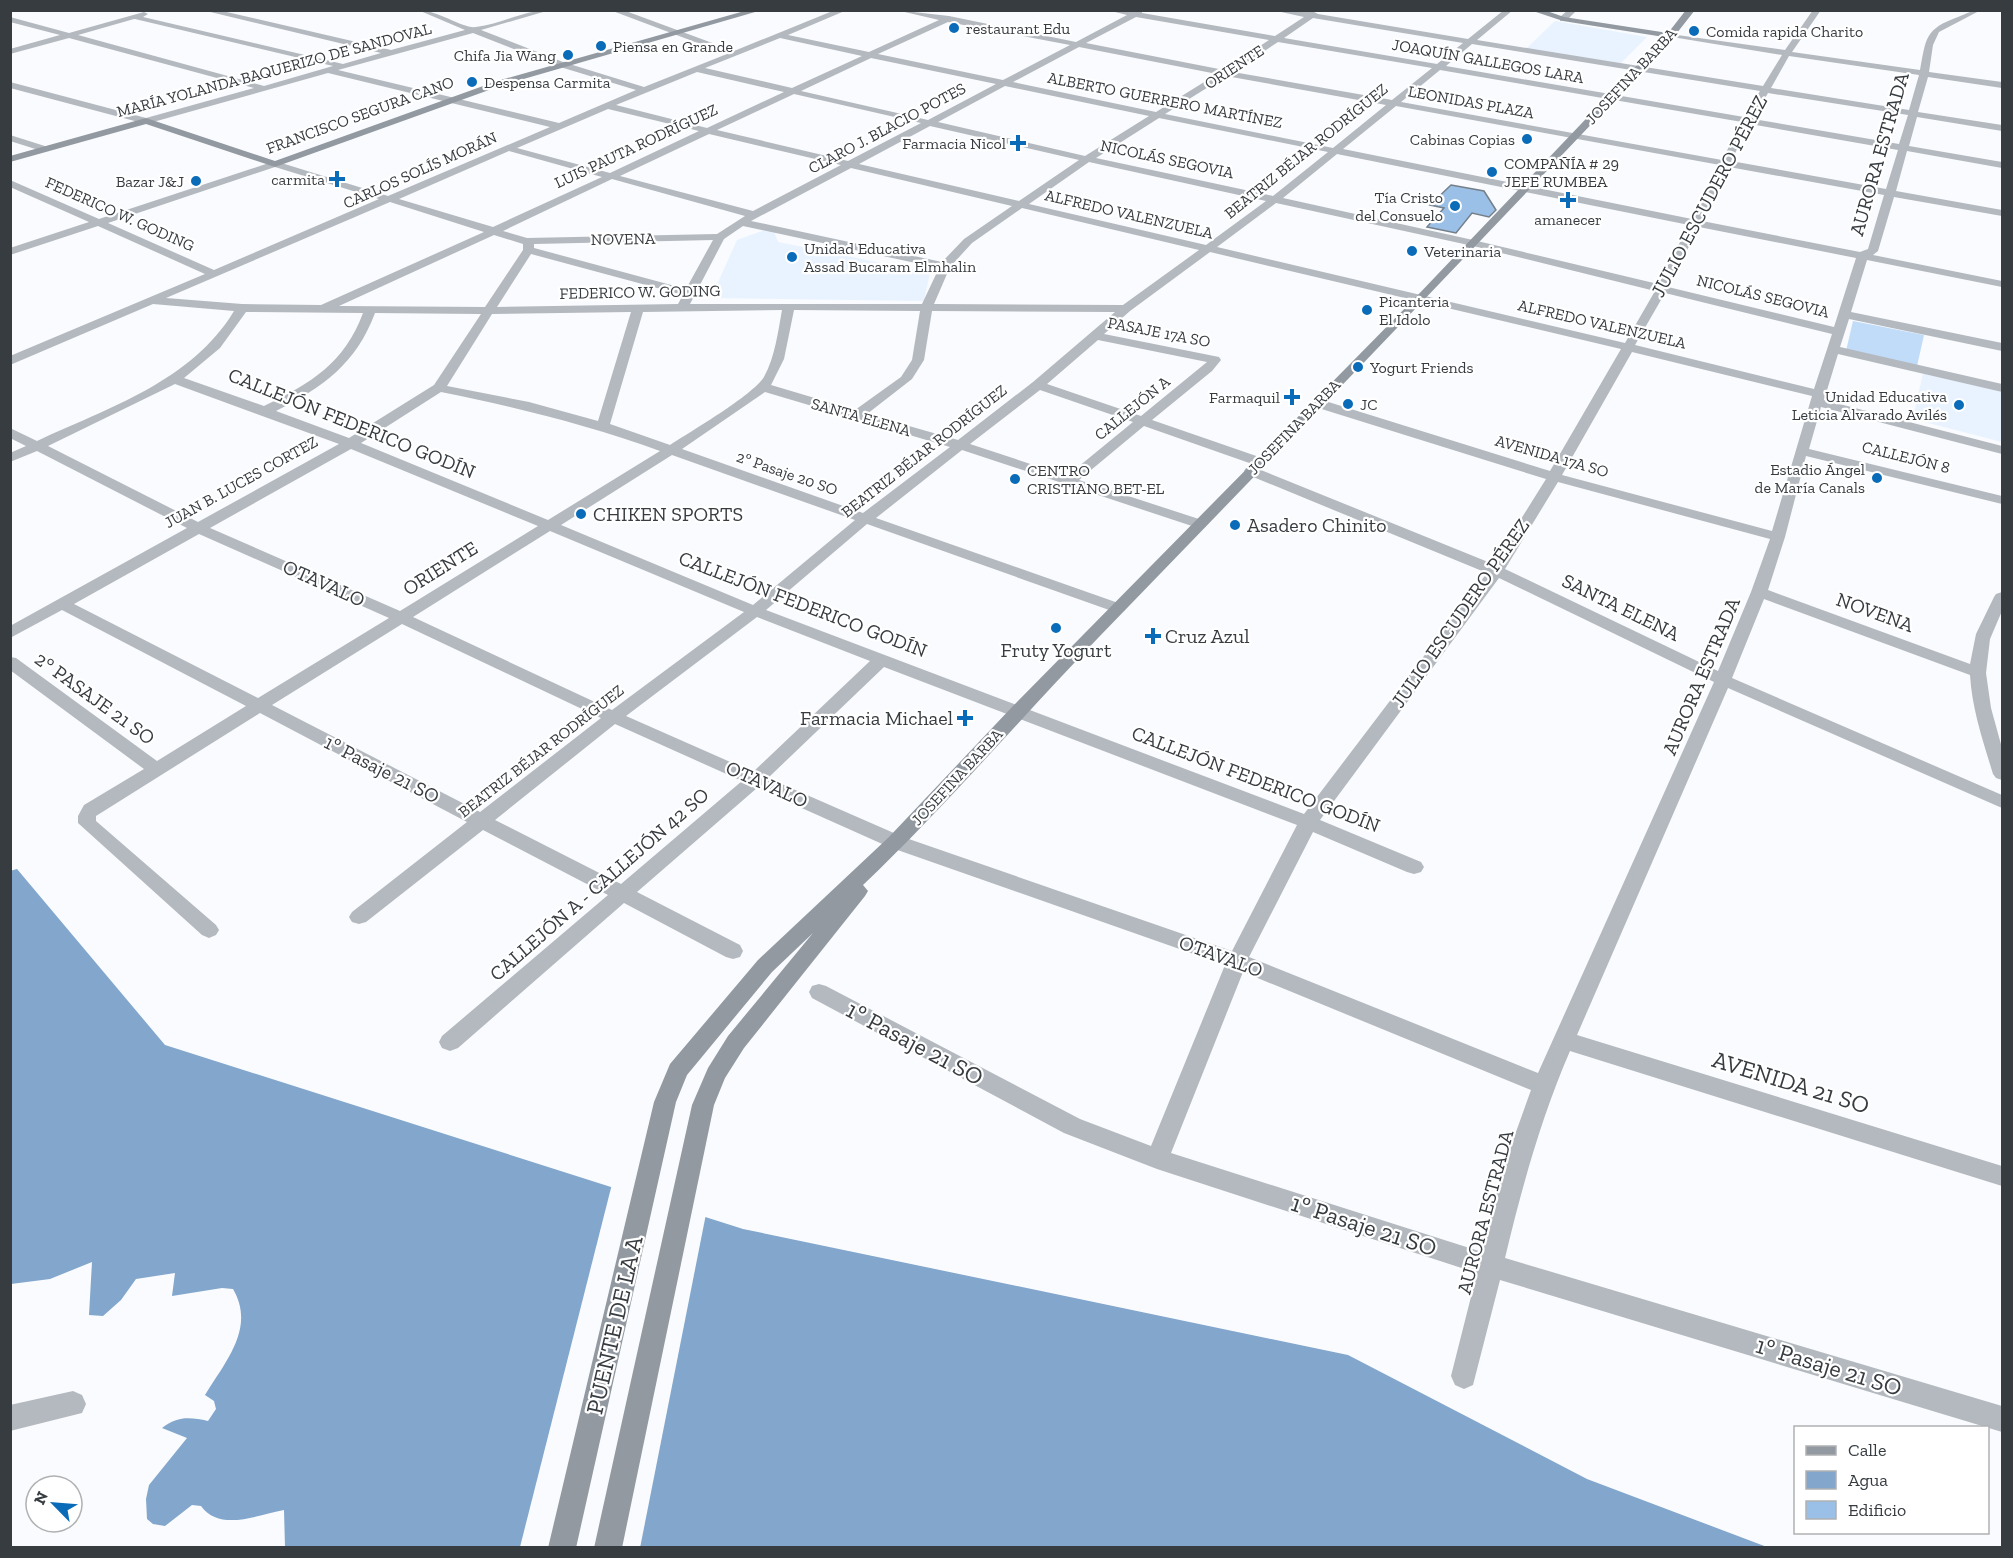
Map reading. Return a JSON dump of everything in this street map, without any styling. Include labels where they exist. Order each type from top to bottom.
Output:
[{"type":"street","points":[[10,52],[157,10]]},
{"type":"street","points":[[206,10],[393,53]]},
{"type":"street","name":"MARÍA YOLANDA BAQUERIZO DE SANDOVAL","points":[[10,159],[546,10]]},
{"type":"street","points":[[614,10],[735,54]]},
{"type":"street","name":"FRANCISCO SEGURA CANO","points":[[10,252],[275,164],[451,99],[560,64],[758,10]]},
{"type":"street","name":"CARLOS SOLÍS MORÁN","points":[[10,361],[155,301],[644,90],[843,10]]},
{"type":"street","name":"LEONIDAS PLAZA","points":[[900,10],[1225,74],[2002,213]]},
{"type":"street","name":"LUIS PAUTA RODRÍGUEZ","points":[[321,310],[613,176],[964,10]]},
{"type":"street","name":"JOAQUÍN GALLEGOS LARA","points":[[1111,10],[2002,165]]},
{"type":"street","points":[[1276,10],[2002,128]]},
{"type":"street","name":"ORIENTE","points":[[856,416],[906,379],[918,360],[923,342],[927,306],[945,266],[968,241],[1087,159],[1225,74],[1320,10]]},
{"type":"street","name":"BEATRIZ BÉJAR RODRÍGUEZ","points":[[359,917],[613,717],[755,611],[865,519],[1038,385],[1126,309],[1277,198],[1509,10]]},
{"type":"street","points":[[1534,10],[1563,19],[2002,85]]},
{"type":"street","points":[[1563,19],[1573,10]]},
{"type":"street","name":"JOSEFINA BARBA","points":[[665,1102],[678,1070],[765,966],[896,842],[1018,711],[1420,299],[1670,36],[1691,10]]},
{"type":"street","name":"JULIO ESCUDERO PÉREZ","points":[[1157,1159],[1237,960],[1309,821],[1496,570],[1554,477],[1662,288],[1747,121],[1787,53],[1817,10]]},
{"type":"street","name":"AURORA ESTRADA","points":[[1464,1376],[1514,1171],[1544,1085],[1723,680],[1759,592],[1778,537],[1801,451],[1835,350],[1863,255],[1873,251],[1925,74],[1935,30],[1977,10]]},
{"type":"street","points":[[426,12],[560,64],[644,90]]},
{"type":"street","name":"CLARO J. BLACIO POTES","points":[[681,308],[720,237],[741,222],[1138,13]]},
{"type":"street","points":[[135,17],[344,67]]},
{"type":"street","points":[[10,19],[265,89]]},
{"type":"street","name":"ALBERTO GUERRERO MARTÍNEZ","points":[[780,36],[1156,115],[2002,284]]},
{"type":"street","name":"NICOLÁS SEGOVIA","points":[[696,69],[1087,159],[1277,198],[1473,243],[1840,332]]},
{"type":"street","points":[[329,71],[559,126]]},
{"type":"street","points":[[10,85],[146,122],[494,231],[527,245],[689,293]]},
{"type":"street","name":"ALFREDO VALENZUELA","points":[[607,106],[1017,206],[1627,346],[2002,450]]},
{"type":"street","points":[[10,138],[45,149]]},
{"type":"street","points":[[508,148],[754,215]]},
{"type":"street","name":"FEDERICO W. GODING","points":[[10,183],[215,274]]},
{"type":"street","points":[[741,222],[945,266]]},
{"type":"street","name":"NOVENA","points":[[527,245],[720,237]]},
{"type":"street","name":"JUAN B. LUCES CORTEZ","points":[[10,633],[196,527],[399,416],[439,388],[489,311],[527,245]]},
{"type":"street","name":"FEDERICO W. GODING","points":[[155,301],[242,308],[321,310],[489,311],[789,306],[1126,309]]},
{"type":"street","name":"ORIENTE","points":[[209,930],[87,822],[87,816],[91,810],[155,768],[670,451],[763,387],[778,359],[789,306]]},
{"type":"street","points":[[10,458],[177,380],[218,346],[242,308]]},
{"type":"street","points":[[603,426],[638,309]]},
{"type":"street","points":[[267,410],[296,396],[344,358],[358,340],[370,310]]},
{"type":"street","name":"NICOLÁS SEGOVIA","points":[[1844,314],[2002,347]]},
{"type":"street","name":"PASAJE 17A SO","points":[[1097,336],[1215,360]]},
{"type":"street","points":[[1835,350],[2002,388]]},
{"type":"street","name":"CALLEJÓN A","points":[[1069,481],[1215,360]]},
{"type":"street","name":"CALLEJÓN FEDERICO GODÍN","points":[[177,380],[267,410],[755,611],[1309,821],[1414,867]]},
{"type":"street","name":"SANTA ELENA","points":[[1038,385],[1141,421],[1255,467],[1496,570],[1723,680],[2002,802]]},
{"type":"street","name":"SANTA ELENA","points":[[763,387],[962,446],[1200,524]]},
{"type":"street","name":"2º Pasaje 20 SO","points":[[439,388],[529,406],[603,426],[1118,608]]},
{"type":"street","name":"AVENIDA 17A SO","points":[[1317,403],[1554,477],[1778,537]]},
{"type":"street","name":"OTAVALO","points":[[10,432],[196,527],[400,617],[613,717],[896,842],[1237,960],[1544,1085]]},
{"type":"street","name":"CALLEJÓN 8","points":[[1801,451],[2002,500]]},
{"type":"street","name":"NOVENA","points":[[1759,592],[1977,672]]},
{"type":"street","name":"1º Pasaje 21 SO","points":[[62,604],[256,706],[482,819],[733,951]]},
{"type":"street","points":[[2001,605],[1982,638],[1977,672],[1985,722],[2002,774]]},
{"type":"street","name":"CALLEJÓN A - CALLEJÓN 42 SO","points":[[450,1042],[756,779],[882,659]]},
{"type":"street","name":"2° PASAJE 21 SO","points":[[10,662],[155,768]]},
{"type":"street","name":"JOSEFINA BARBA","points":[[703,1105],[717,1074],[736,1042],[896,842]]},
{"type":"street","name":"1º Pasaje 21 SO","points":[[819,992],[1072,1126],[1157,1159],[1492,1265],[2002,1419]]},
{"type":"street","name":"AVENIDA 21 SO","points":[[1564,1040],[2002,1176]]},
{"type":"street","name":"PUENTE DE LA A","points":[[562,1548],[665,1102]]},
{"type":"street","name":"PUENTE DE LA A","points":[[608,1548],[703,1105]]},
{"type":"street","points":[[10,1418],[73,1404]]},
{"type":"shaded area","points":[[1555,21],[1647,37],[1621,63],[1526,49]]},
{"type":"shaded area","name":"Unidad Educativa Assad Bucaram Elmhalin","points":[[765,230],[774,232],[778,242],[930,273],[924,301],[711,298],[737,240]]},
{"type":"shaded area","points":[[1853,321],[1924,335],[1917,366],[1846,351]]},
{"type":"shaded area","name":"Unidad Educativa Leticia Alvarado Avilés","points":[[1923,373],[2002,392],[2002,442],[1913,419]]},
{"type":"water","points":[[17,869],[165,1045],[743,1229],[1348,1355],[1587,1479],[1767,1547],[285,1547],[284,1510],[240,1520],[228,1520],[209,1514],[201,1506],[192,1505],[165,1526],[153,1524],[147,1519],[146,1499],[149,1485],[187,1438],[162,1428],[173,1421],[184,1418],[208,1421],[216,1409],[214,1401],[205,1395],[229,1357],[240,1331],[239,1303],[233,1289],[222,1288],[172,1296],[175,1273],[136,1279],[121,1300],[103,1316],[89,1315],[92,1262],[50,1279],[11,1284],[10,871]]},
{"type":"pier","points":[[612,1184],[706,1214],[640,1548],[520,1547]]},
{"type":"building","points":[[1451,185],[1484,191],[1496,210],[1489,217],[1472,213],[1456,233],[1427,227],[1444,208],[1430,205]]},
{"type":"place","name":"restaurant Edu","points":[[954,28]]},
{"type":"place","name":"Comida rapida Charito","points":[[1694,31]]},
{"type":"place","name":"Piensa en Grande","points":[[601,46]]},
{"type":"place","name":"Chifa Jia Wang","points":[[568,55]]},
{"type":"place","name":"Despensa Carmita","points":[[472,82]]},
{"type":"place","name":"Cabinas Copias","points":[[1527,139]]},
{"type":"place","name":"Farmacia Nicol","points":[[1018,143]]},
{"type":"place","name":"COMPAÑÍA # 29 JEFE RUMBEA","points":[[1492,172]]},
{"type":"place","name":"carmita","points":[[337,179]]},
{"type":"place","name":"Bazar J&J","points":[[196,181]]},
{"type":"place","name":"amanecer","points":[[1568,200]]},
{"type":"place","name":"Tía Cristo del Consuelo","points":[[1455,206]]},
{"type":"place","name":"Veterinaria","points":[[1412,251]]},
{"type":"place","name":"Unidad Educativa Assad Bucaram Elmhalin","points":[[792,257]]},
{"type":"place","name":"Picanteria El Idolo","points":[[1367,310]]},
{"type":"place","name":"Yogurt Friends","points":[[1358,367]]},
{"type":"place","name":"Farmaquil","points":[[1292,397]]},
{"type":"place","name":"JC","points":[[1348,404]]},
{"type":"place","name":"Unidad Educativa Leticia Alvarado Avilés","points":[[1959,405]]},
{"type":"place","name":"Estadio Ángel de María Canals","points":[[1877,478]]},
{"type":"place","name":"CENTRO CRISTIANO BET-EL","points":[[1015,479]]},
{"type":"place","name":"CHIKEN SPORTS","points":[[581,514]]},
{"type":"place","name":"Asadero Chinito","points":[[1235,525]]},
{"type":"place","name":"Fruty Yogurt","points":[[1056,628]]},
{"type":"place","name":"Cruz Azul","points":[[1153,636]]},
{"type":"place","name":"Farmacia Michael","points":[[965,718]]}]
